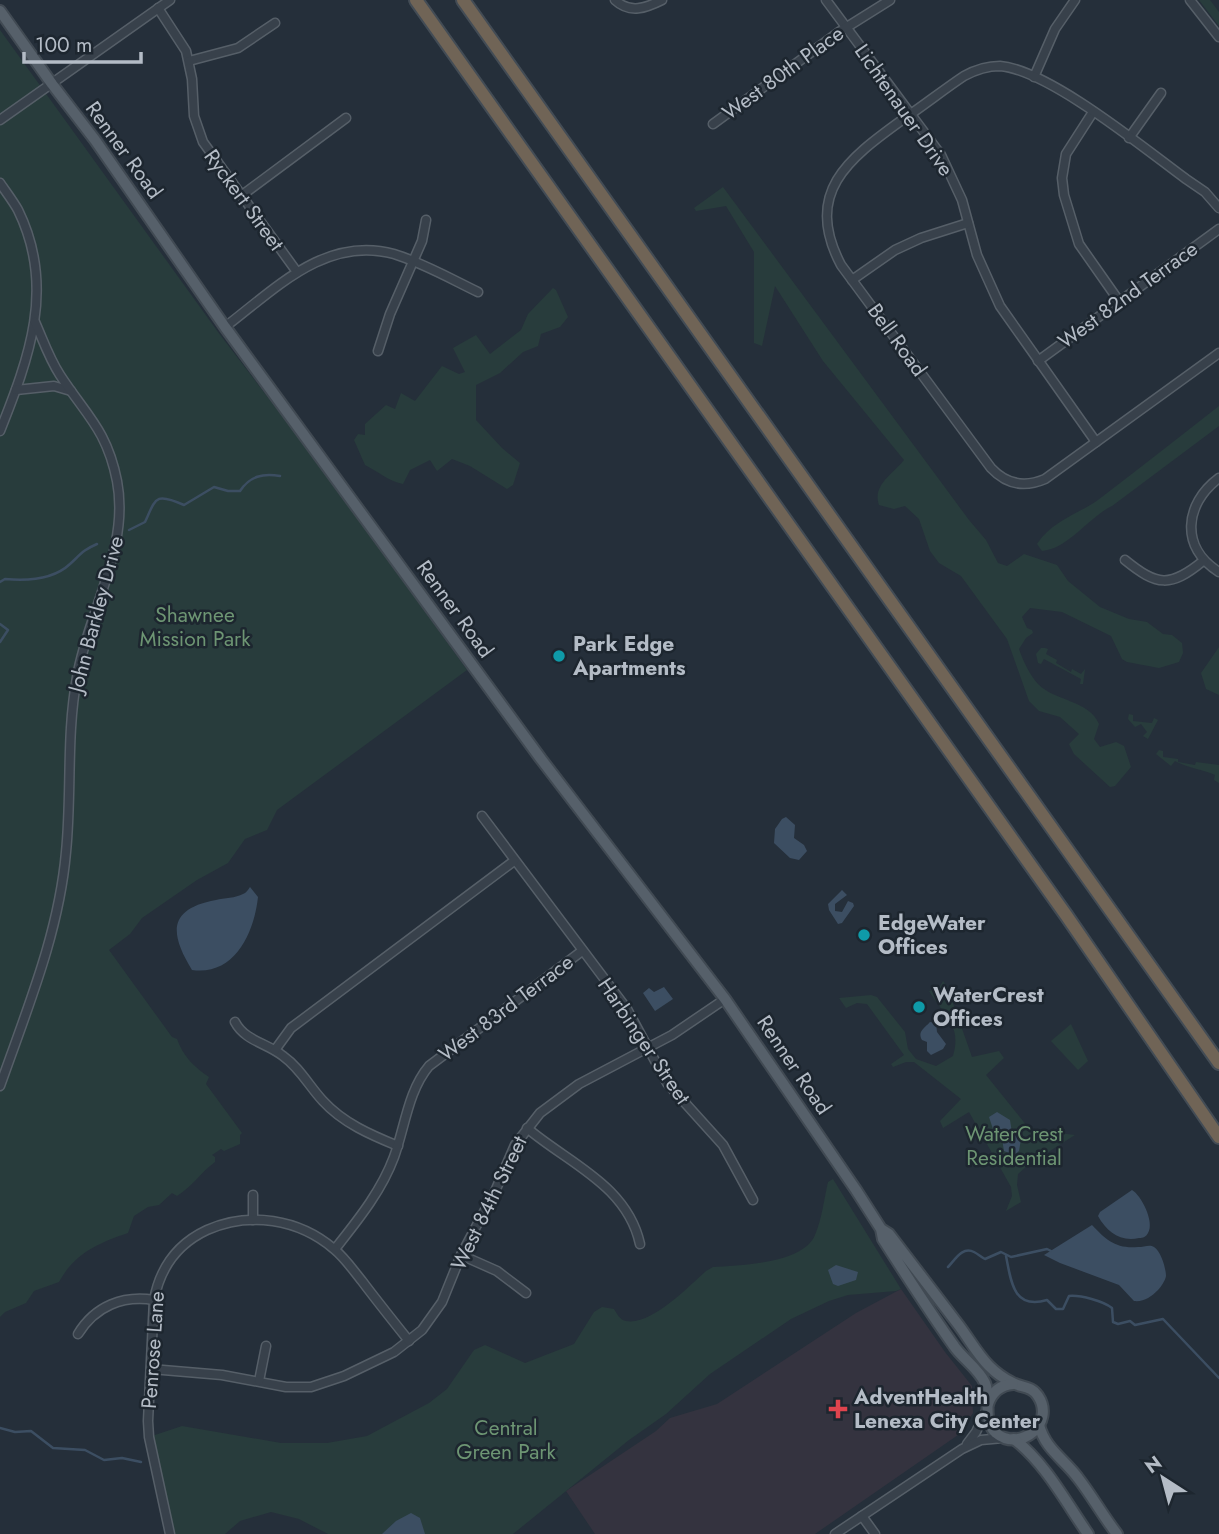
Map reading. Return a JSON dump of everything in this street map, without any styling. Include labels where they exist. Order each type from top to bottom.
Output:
[{"type":"highway","points":[[416,0],[1058,904],[1219,1137]]},
{"type":"highway","points":[[463,0],[1219,1063]]},
{"type":"main road","name":"Renner Road","points":[[0,11],[95,140],[225,327],[541,760],[725,999],[881,1229],[883,1239],[955,1349],[984,1382],[991,1427],[1029,1451],[1044,1468],[1088,1534]]},
{"type":"main road","name":"Renner Road","points":[[881,1229],[889,1234],[986,1363],[1013,1384],[1030,1389],[1038,1396],[1042,1406],[1039,1425],[1042,1439],[1076,1475],[1116,1534]]},
{"type":"main road","points":[[987,1408],[991,1395],[1013,1384]]},
{"type":"main road","points":[[1009,1439],[1030,1435],[1039,1425]]},
{"type":"street","points":[[0,120],[170,0]]},
{"type":"street","points":[[615,0],[632,9],[646,8],[662,0]]},
{"type":"street","name":"Lichtenauer Drive","points":[[826,0],[941,155],[962,200],[985,278],[1010,322],[1096,442]]},
{"type":"street","name":"West 80th Place","points":[[713,124],[846,27],[890,0]]},
{"type":"street","points":[[1034,77],[1055,29],[1075,0]]},
{"type":"street","points":[[1190,0],[1219,37]]},
{"type":"street","name":"Ryckert Street","points":[[158,8],[174,30],[189,61],[194,116],[200,136],[212,157],[297,272]]},
{"type":"street","points":[[189,61],[238,48],[275,23]]},
{"type":"street","name":"Bell Road","points":[[1219,208],[1205,192],[1093,112],[1034,77],[1008,68],[981,69],[964,76],[854,156],[838,175],[827,211],[828,233],[837,257],[852,280],[983,457],[999,476],[1018,484],[1045,479],[1219,353]]},
{"type":"street","points":[[1129,138],[1161,93]]},
{"type":"street","points":[[1093,112],[1066,154],[1062,178],[1064,195],[1079,244],[1119,301]]},
{"type":"street","points":[[241,196],[346,118]]},
{"type":"street","points":[[0,183],[19,211],[32,250],[36,288],[36,322],[27,360],[0,431]]},
{"type":"street","points":[[378,351],[394,305],[415,262],[426,220]]},
{"type":"street","points":[[852,280],[895,250],[921,238],[968,223]]},
{"type":"street","name":"West 82nd Terrace","points":[[1038,360],[1219,229]]},
{"type":"street","points":[[225,327],[297,272],[320,259],[356,250],[379,251],[415,262],[478,292]]},
{"type":"street","name":"John Barkley Drive","points":[[0,1086],[54,927],[66,852],[69,746],[77,676],[89,626],[119,528],[117,483],[111,457],[97,425],[55,366],[36,322]]},
{"type":"street","points":[[16,390],[54,386],[73,392]]},
{"type":"street","points":[[1219,478],[1202,494],[1191,519],[1194,544],[1203,561],[1219,572]]},
{"type":"street","points":[[1125,560],[1150,578],[1163,582],[1178,579],[1203,561]]},
{"type":"street","name":"Harbinger Street","points":[[482,816],[626,1009],[673,1090],[723,1145],[753,1200]]},
{"type":"street","points":[[275,1050],[291,1028],[514,861]]},
{"type":"street","name":"West 83rd Terrace","points":[[335,1250],[369,1203],[387,1172],[398,1146],[416,1085],[429,1066],[582,951]]},
{"type":"street","name":"West 84th Street","points":[[151,1369],[222,1375],[286,1387],[312,1387],[328,1383],[394,1352],[422,1329],[442,1302],[461,1255],[496,1189],[515,1145],[527,1128],[553,1102],[579,1084],[649,1048],[725,999]]},
{"type":"street","points":[[235,1022],[246,1035],[275,1050],[295,1066],[322,1100],[344,1119],[398,1146]]},
{"type":"street","points":[[527,1128],[547,1145],[605,1184],[631,1220],[640,1244]]},
{"type":"street","points":[[253,1195],[253,1220]]},
{"type":"street","name":"Penrose Lane","points":[[170,1534],[148,1421],[154,1300],[165,1266],[184,1245],[215,1227],[253,1220],[274,1221],[304,1230],[335,1250],[409,1341]]},
{"type":"street","points":[[461,1255],[497,1272],[526,1293]]},
{"type":"street","points":[[78,1334],[92,1316],[119,1300],[154,1300]]},
{"type":"street","points":[[258,1381],[265,1346]]},
{"type":"street","points":[[962,1449],[976,1432],[987,1408]]},
{"type":"street","points":[[835,1534],[962,1449],[981,1440],[1009,1439]]},
{"type":"street","points":[[863,1516],[875,1534]]},
{"type":"shaded area","name":"AdventHealth Lenexa City Center","points":[[901,1289],[972,1386],[973,1413],[958,1435],[815,1534],[595,1534],[566,1491],[656,1431],[670,1418],[717,1404],[856,1313]]},
{"type":"green space","points":[[1199,0],[1210,0],[1219,12],[1219,26]]},
{"type":"green space","name":"Shawnee Mission Park","points":[[0,30],[467,670],[277,810],[267,830],[245,839],[228,863],[197,880],[142,918],[130,934],[109,950],[172,1037],[177,1039],[186,1056],[209,1077],[206,1084],[242,1133],[240,1144],[224,1151],[221,1149],[212,1155],[215,1162],[183,1192],[177,1196],[172,1193],[159,1205],[148,1207],[134,1216],[128,1233],[88,1251],[72,1264],[59,1282],[34,1291],[26,1303],[0,1317]]},
{"type":"green space","points":[[723,187],[986,540],[998,563],[1007,566],[1024,554],[1057,565],[1068,581],[1100,607],[1129,619],[1147,622],[1182,643],[1183,653],[1179,662],[1159,668],[1127,662],[1122,659],[1111,636],[1062,612],[1030,608],[1022,617],[1027,628],[1033,633],[1019,649],[1038,684],[1053,694],[1080,705],[1094,716],[1099,724],[1094,739],[1100,747],[1116,742],[1124,746],[1131,767],[1115,786],[1110,787],[1074,754],[1069,744],[1079,734],[1060,717],[1039,711],[1029,701],[1007,639],[961,576],[939,563],[930,551],[919,519],[905,506],[894,509],[879,505],[878,491],[904,460],[823,361],[775,286],[762,346],[754,343],[754,252],[726,206],[696,211],[694,208]]},
{"type":"green space","points":[[553,288],[568,317],[560,327],[541,334],[538,346],[523,352],[500,373],[476,385],[476,420],[520,463],[513,485],[507,489],[470,466],[452,459],[437,471],[430,460],[410,470],[403,484],[388,479],[365,465],[354,440],[358,434],[365,435],[365,424],[386,405],[395,409],[401,393],[415,401],[442,366],[459,374],[465,372],[453,348],[476,335],[490,354],[521,330],[528,314]]},
{"type":"green space","points":[[1219,406],[1219,426],[1103,511],[1070,539],[1052,549],[1042,551],[1037,544],[1050,529],[1098,500]]},
{"type":"green space","points":[[1219,647],[1219,695],[1206,689],[1201,673]]},
{"type":"green space","points":[[1041,648],[1048,649],[1046,654],[1071,672],[1072,669],[1081,674],[1085,669],[1083,684],[1080,684],[1081,679],[1044,659],[1041,664],[1038,663],[1036,654]]},
{"type":"green space","points":[[1129,714],[1133,715],[1133,721],[1152,723],[1154,718],[1158,720],[1148,739],[1143,736],[1147,732],[1141,724],[1135,727],[1128,719]]},
{"type":"green space","points":[[1159,750],[1163,751],[1163,757],[1178,759],[1178,762],[1219,765],[1219,783],[1214,780],[1215,775],[1210,773],[1175,761],[1171,766],[1156,754]]},
{"type":"green space","name":"WaterCrest Residential","points":[[943,981],[972,1057],[999,1051],[1004,1058],[986,1075],[1040,1142],[1059,1133],[1075,1135],[1018,1174],[1017,1185],[1021,1202],[1006,1211],[1012,1196],[1011,1187],[969,1112],[943,1128],[940,1121],[961,1099],[914,1062],[893,1067],[891,1064],[904,1055],[867,1004],[857,1003],[846,1008],[839,998],[871,995],[877,997],[905,1032],[908,1049],[916,1059],[936,1066],[953,1056],[955,1045],[950,1021],[929,991],[939,988]]},
{"type":"green space","points":[[1071,1024],[1088,1061],[1078,1070],[1051,1041]]},
{"type":"green space","name":"Central Green Park","points":[[833,1179],[901,1289],[848,1295],[791,1319],[710,1374],[666,1414],[629,1440],[513,1534],[328,1534],[299,1519],[271,1512],[240,1521],[225,1534],[170,1534],[149,1437],[182,1426],[281,1443],[327,1443],[367,1436],[429,1403],[447,1389],[474,1350],[485,1345],[525,1363],[574,1344],[594,1312],[602,1307],[614,1309],[624,1320],[636,1321],[658,1311],[713,1267],[770,1261],[798,1252],[808,1245],[815,1235],[828,1182]]},
{"type":"water","points":[[786,817],[795,825],[794,838],[804,845],[807,851],[799,860],[790,858],[774,843],[775,829]]},
{"type":"water","points":[[250,887],[258,897],[256,911],[239,950],[219,966],[207,970],[192,970],[177,934],[181,917],[200,904],[240,895]]},
{"type":"water","points":[[842,890],[847,895],[835,904],[835,911],[842,912],[848,901],[854,906],[842,923],[838,924],[828,904]]},
{"type":"water","points":[[664,987],[673,999],[655,1011],[643,993],[649,988],[654,992]]},
{"type":"water","points":[[930,1022],[936,1023],[937,1032],[946,1044],[943,1049],[931,1055],[927,1051],[927,1042],[922,1040],[920,1034]]},
{"type":"water","points":[[997,1112],[1010,1120],[1012,1133],[1021,1139],[1019,1151],[1014,1155],[1004,1151],[1002,1139],[993,1129],[989,1117]]},
{"type":"water","points":[[1132,1190],[1146,1209],[1150,1228],[1144,1237],[1132,1239],[1120,1237],[1110,1231],[1098,1216]]},
{"type":"water","points":[[1092,1225],[1117,1245],[1151,1246],[1157,1249],[1163,1260],[1166,1276],[1153,1295],[1141,1301],[1134,1301],[1119,1285],[1044,1255]]},
{"type":"water","points":[[836,1265],[858,1272],[856,1280],[838,1286],[833,1284],[828,1270]]},
{"type":"water","points":[[411,1513],[420,1518],[425,1534],[382,1534],[396,1521]]},
{"type":"waterway","points":[[129,530],[145,522],[152,507],[162,498],[184,505],[214,487],[240,491],[257,477],[280,476]]},
{"type":"waterway","points":[[0,582],[5,579],[39,578],[56,573],[97,544]]},
{"type":"waterway","points":[[0,624],[8,630],[0,642]]},
{"type":"waterway","points":[[948,1267],[966,1251],[974,1252],[985,1259],[1001,1252],[1011,1257],[1047,1249],[1051,1251]]},
{"type":"waterway","points":[[1006,1256],[1012,1284],[1020,1297],[1027,1301],[1047,1300],[1056,1309],[1063,1309],[1069,1296],[1080,1296],[1108,1305],[1112,1308],[1113,1322],[1118,1324],[1130,1321],[1135,1325],[1163,1319],[1219,1378]]},
{"type":"waterway","points":[[0,1428],[15,1432],[31,1431],[53,1448],[85,1450],[104,1460],[122,1458],[141,1462]]},
{"type":"place","name":"Park Edge Apartments","points":[[559,656]]},
{"type":"place","name":"EdgeWater Offices","points":[[864,935]]},
{"type":"place","name":"WaterCrest Offices","points":[[919,1007]]},
{"type":"place","name":"AdventHealth Lenexa City Center","points":[[838,1409]]}]
